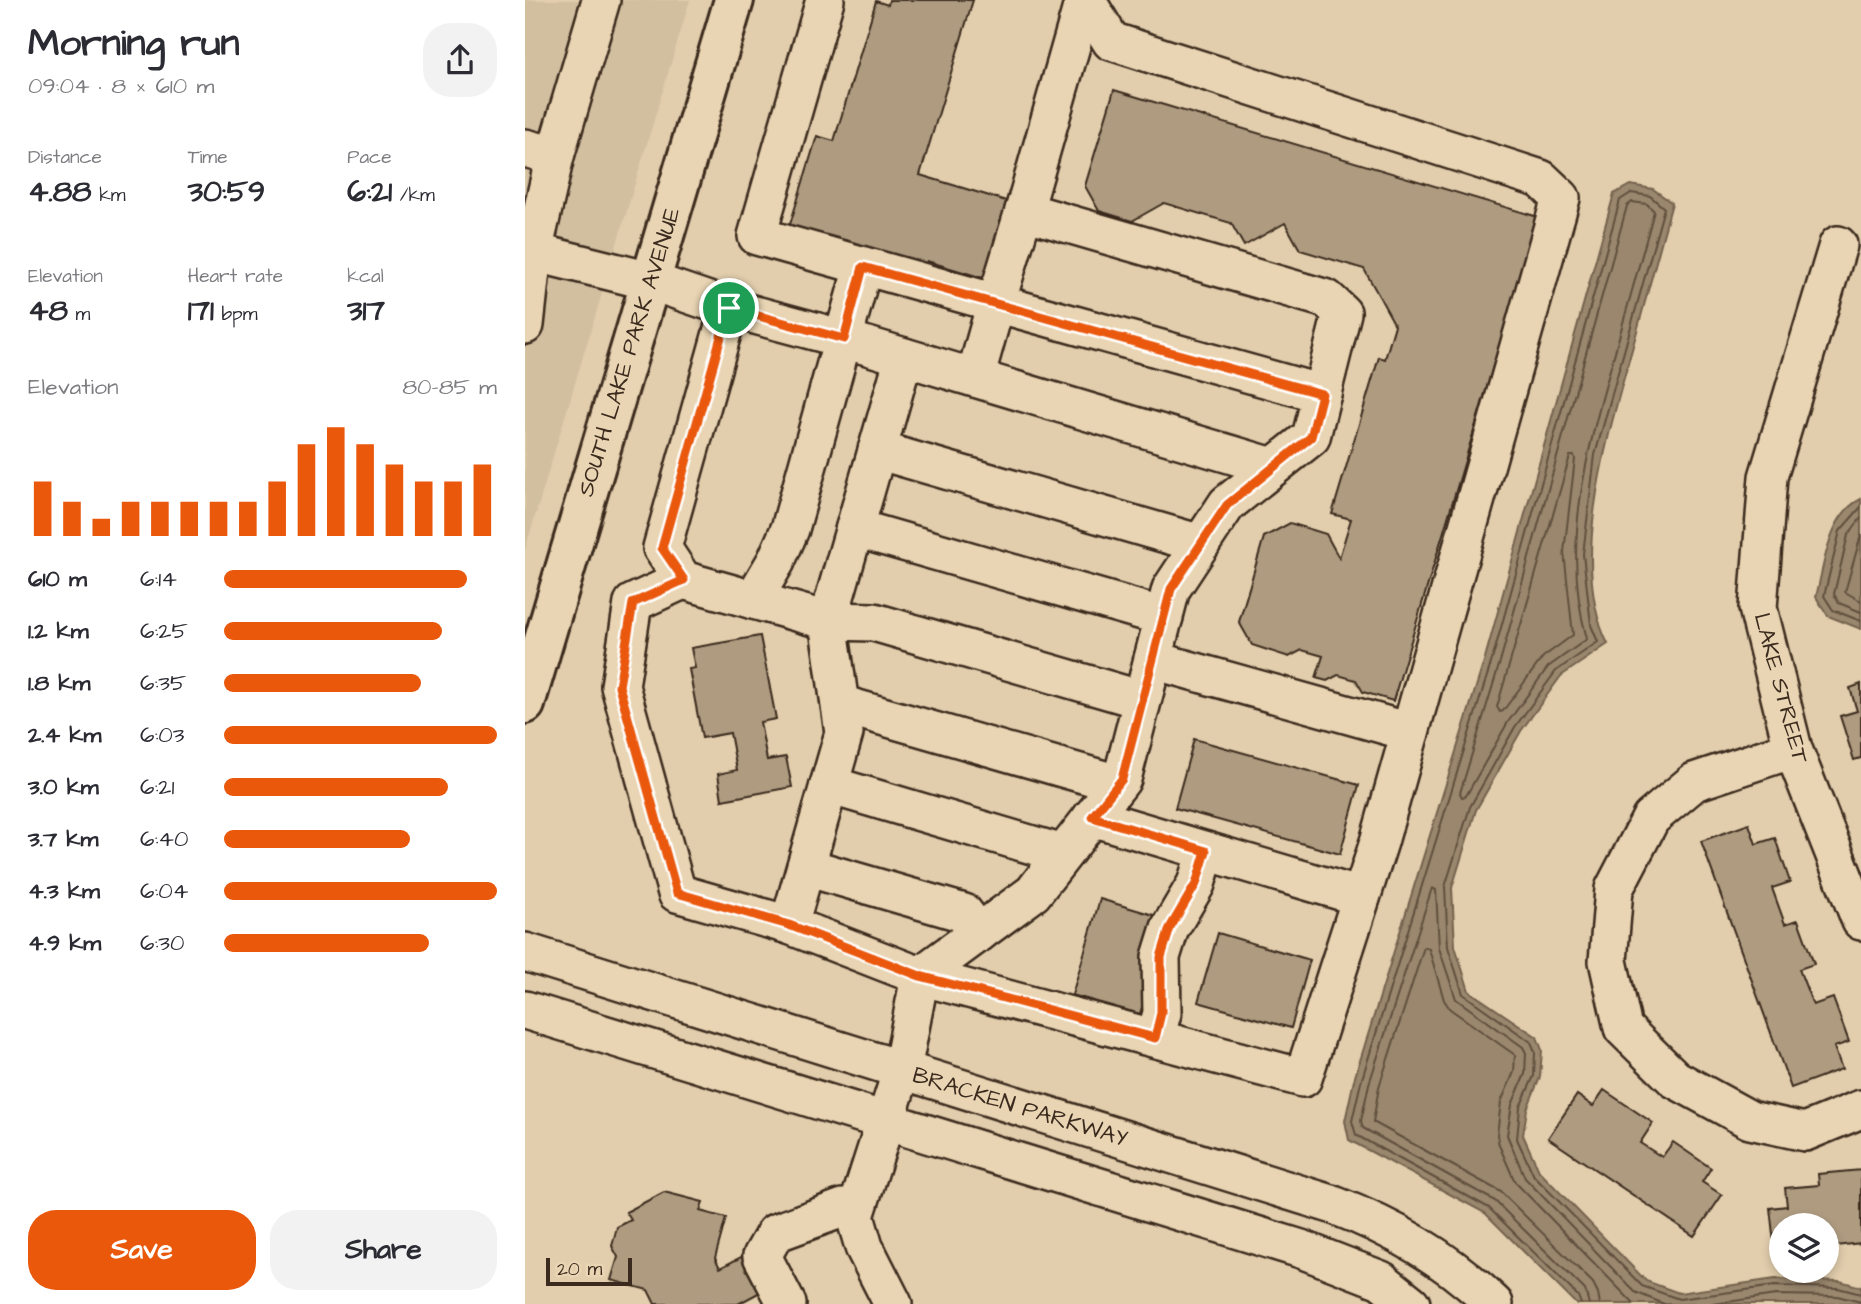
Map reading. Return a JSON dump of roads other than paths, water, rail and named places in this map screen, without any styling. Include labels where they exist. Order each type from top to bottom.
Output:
[{"type":"main road","name":"SOUTH LAKE PARK AVENUE","points":[[528,680],[537,621],[650,281],[734,0]]},
{"type":"street","points":[[525,325],[529,251],[540,152],[601,0]]},
{"type":"street","points":[[824,0],[757,236],[1322,394]]},
{"type":"street","points":[[975,379],[1085,0]]},
{"type":"street","points":[[684,580],[633,603],[619,686],[677,893],[789,925],[920,976],[1303,1078],[1410,732],[1561,198],[1541,179],[1111,41],[1085,0]]},
{"type":"street","points":[[893,1304],[864,1247],[855,1216],[902,1070],[920,976],[1033,893],[1122,779],[1171,589],[1227,505],[1311,437],[1342,313],[1327,299],[1024,211]]},
{"type":"street","name":"LAKE STREET","points":[[1838,245],[1768,477],[1758,608],[1793,749],[1861,919]]},
{"type":"street","points":[[529,251],[650,281],[729,308],[844,339],[1273,467]]},
{"type":"street","points":[[753,600],[776,561],[790,529],[863,267]]},
{"type":"street","points":[[729,308],[662,548],[684,580],[828,621],[874,622],[1142,700]]},
{"type":"street","points":[[789,925],[844,733],[828,621],[904,357]]},
{"type":"street","points":[[877,450],[1201,544]]},
{"type":"street","points":[[855,528],[1164,617]]},
{"type":"street","points":[[1153,660],[1410,732]]},
{"type":"street","points":[[840,704],[1118,784]]},
{"type":"street","points":[[1793,749],[1694,782],[1651,818],[1614,889],[1608,961],[1623,1028],[1675,1079],[1750,1120],[1805,1132],[1861,1109]]},
{"type":"street","points":[[829,785],[1063,854]]},
{"type":"street","points":[[1092,817],[1361,897]]},
{"type":"street","points":[[1155,1038],[1161,1013],[1161,957],[1170,928],[1196,884],[1206,851]]},
{"type":"street","points":[[806,867],[964,913],[979,933]]},
{"type":"street","name":"BRACKEN PARKWAY","points":[[525,952],[1363,1216],[1411,1239],[1451,1266],[1494,1304]]},
{"type":"street","points":[[525,1010],[1301,1249],[1381,1280],[1411,1304]]},
{"type":"street","points":[[787,1304],[762,1256],[775,1233],[843,1208],[855,1216]]},
{"type":"water","points":[[1630,185],[1653,189],[1672,203],[1612,422],[1596,499],[1591,576],[1597,612],[1608,644],[1561,676],[1521,731],[1476,810],[1452,888],[1455,946],[1469,991],[1537,1037],[1542,1050],[1540,1077],[1527,1109],[1523,1135],[1539,1171],[1646,1281],[1679,1293],[1769,1280],[1769,1283],[1840,1281],[1861,1287],[1861,1303],[1857,1304],[1576,1304],[1485,1213],[1349,1140],[1345,1121],[1354,1080],[1485,658],[1614,194]]},
{"type":"water","points":[[1861,499],[1861,629],[1828,616],[1816,597],[1834,529],[1850,507]]}]
